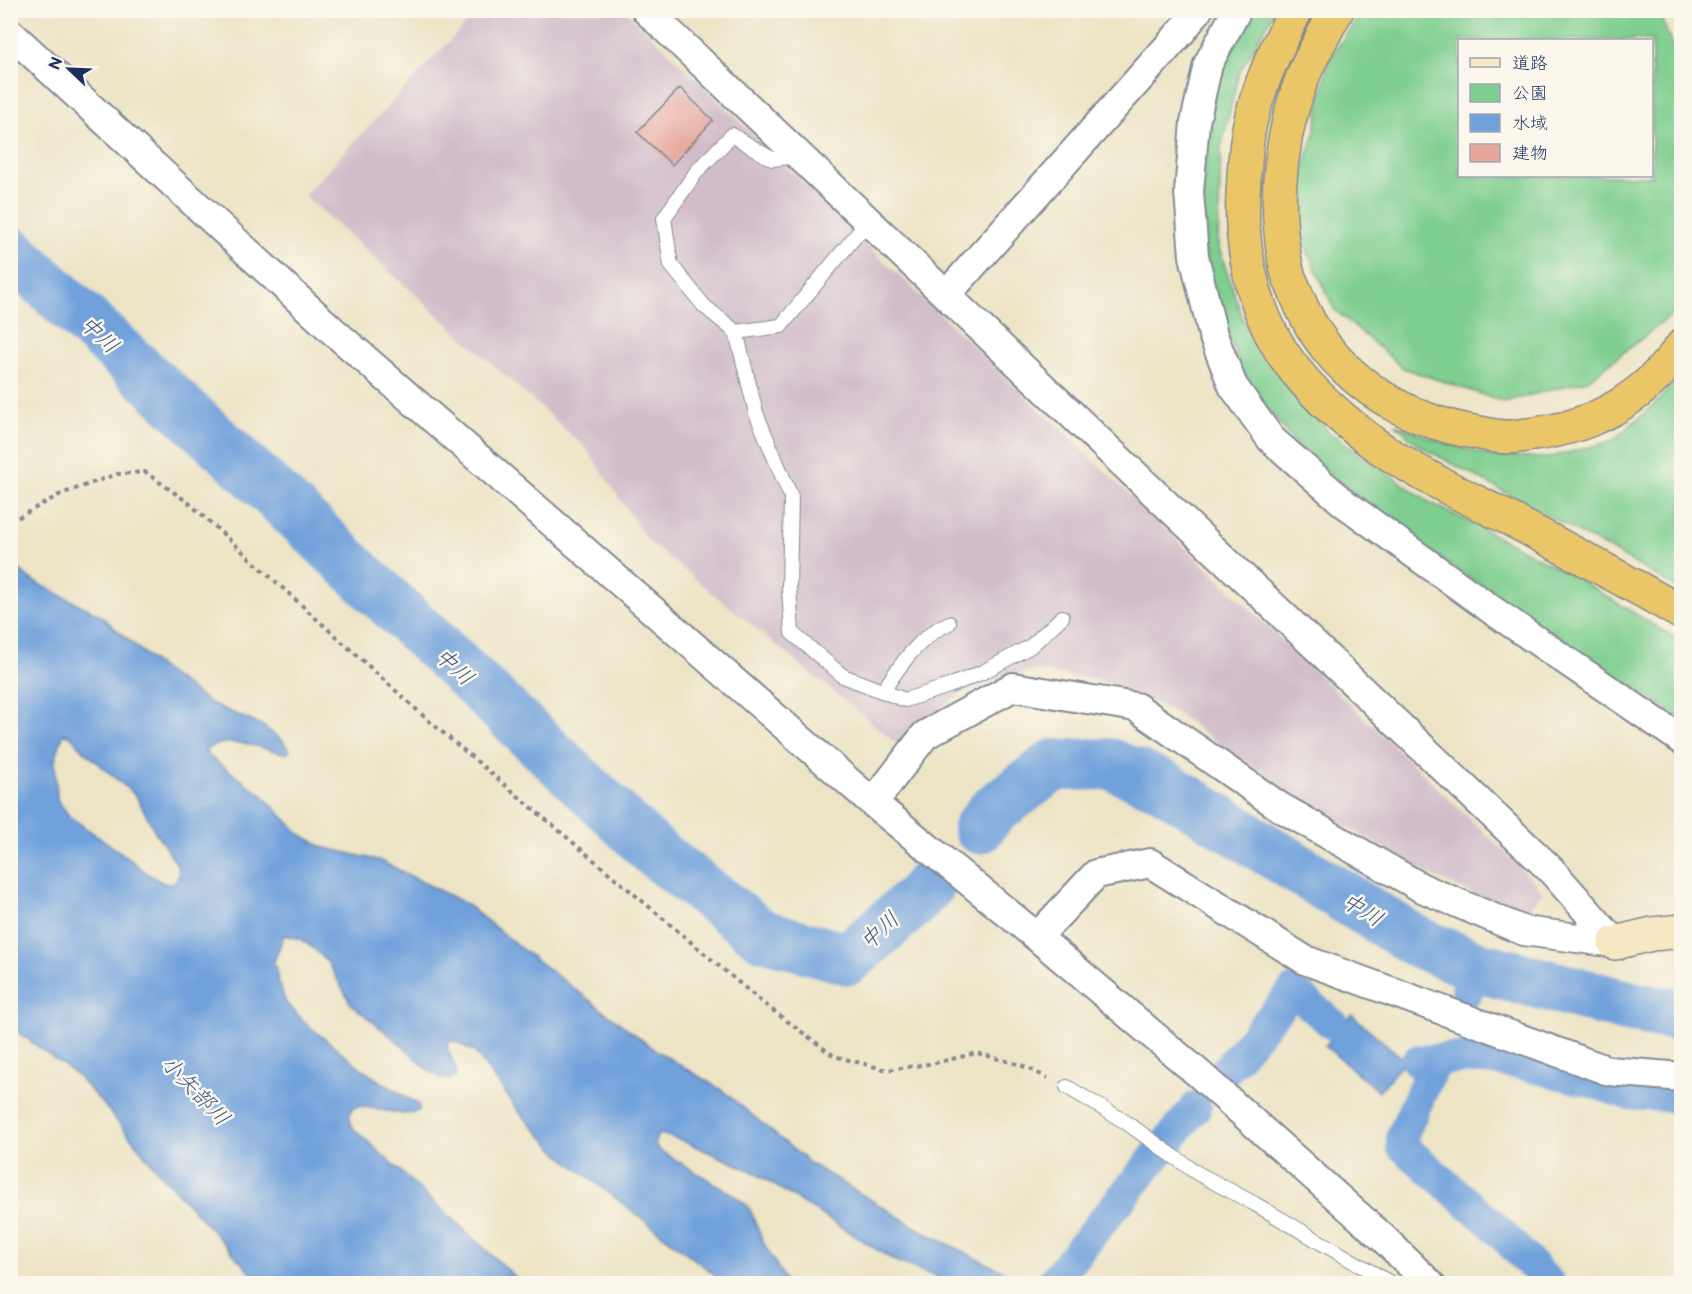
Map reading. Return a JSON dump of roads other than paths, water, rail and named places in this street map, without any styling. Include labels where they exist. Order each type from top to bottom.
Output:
[{"type":"highway","points":[[1296,10],[1279,41],[1262,87],[1249,129],[1244,175],[1242,220],[1248,265],[1261,309],[1279,348],[1303,380],[1336,413],[1373,442],[1416,470],[1579,555],[1682,613]]},
{"type":"highway","points":[[1337,10],[1317,47],[1296,95],[1285,140],[1279,185],[1280,231],[1287,273],[1304,314],[1326,348],[1355,379],[1394,405],[1428,421],[1465,431],[1507,437],[1551,432],[1596,418],[1639,393],[1682,346]]},
{"type":"street","points":[[946,296],[1182,31],[1198,10]]},
{"type":"street","points":[[1237,10],[1208,64],[1195,122],[1189,192],[1194,256],[1213,335],[1233,386],[1271,439],[1344,503],[1492,610],[1682,740]]},
{"type":"street","points":[[656,14],[868,222],[1551,870],[1615,943]]},
{"type":"street","points":[[10,33],[333,331],[873,803],[1198,1073],[1382,1237],[1430,1284]]},
{"type":"street","points":[[873,803],[925,735],[1013,687],[1136,707],[1280,807],[1422,888],[1524,931],[1615,943],[1652,934],[1682,931]]},
{"type":"street","points":[[1036,937],[1096,874],[1150,863],[1305,960],[1610,1071],[1682,1077]]},
{"type":"lane","points":[[800,156],[772,159],[732,135],[697,171],[664,218],[671,266],[704,306],[736,332],[756,413],[791,497],[789,588],[792,633],[843,676],[904,699],[949,686],[983,672],[1031,646],[1062,617]]},
{"type":"lane","points":[[736,332],[781,326],[868,222]]},
{"type":"lane","points":[[883,691],[902,662],[937,628],[949,622]]},
{"type":"lane","points":[[1067,1087],[1124,1121],[1197,1173],[1273,1214],[1392,1284]]},
{"type":"water","name":"小矢部川","points":[[11,562],[33,581],[100,615],[156,664],[210,703],[261,725],[282,740],[290,751],[287,754],[236,743],[216,745],[205,750],[209,756],[262,795],[300,834],[322,847],[381,861],[466,904],[657,1051],[722,1090],[811,1164],[924,1232],[1026,1283],[952,1283],[895,1261],[752,1171],[681,1140],[660,1134],[655,1144],[659,1150],[731,1193],[749,1207],[763,1242],[787,1283],[724,1283],[560,1155],[520,1113],[475,1052],[450,1041],[447,1047],[456,1070],[456,1077],[441,1078],[428,1070],[404,1047],[351,1004],[327,961],[314,949],[300,939],[284,935],[274,962],[286,1003],[308,1025],[370,1075],[419,1105],[419,1111],[404,1114],[358,1106],[351,1109],[351,1126],[522,1283],[260,1283],[164,1178],[104,1105],[75,1074],[11,1027]],"holes":[[[63,734],[70,735],[83,750],[136,796],[156,833],[178,866],[179,875],[175,882],[163,883],[148,874],[69,816],[57,799],[55,761]]]},
{"type":"water","points":[[1352,1015],[1401,1057],[1417,1056],[1417,1066],[1401,1065],[1379,1092],[1325,1046],[1332,1038],[1327,1034],[1341,1017],[1346,1022]]},
{"type":"waterway","name":"中川","points":[[10,251],[264,484],[657,854],[762,935],[848,959],[915,901],[930,884]]},
{"type":"waterway","name":"中川","points":[[979,828],[993,810],[1054,765],[1110,764],[1164,786],[1417,942],[1478,967],[1631,1007],[1682,1016]]},
{"type":"waterway","points":[[1467,991],[1478,967]]},
{"type":"waterway","points":[[1222,1075],[1293,991],[1334,1025]]},
{"type":"waterway","points":[[1417,1061],[1485,1059],[1520,1064],[1589,1081],[1628,1094],[1682,1097]]},
{"type":"waterway","points":[[1433,1066],[1402,1136],[1402,1146],[1493,1225],[1550,1284]]},
{"type":"waterway","points":[[1051,1284],[1196,1107]]}]
